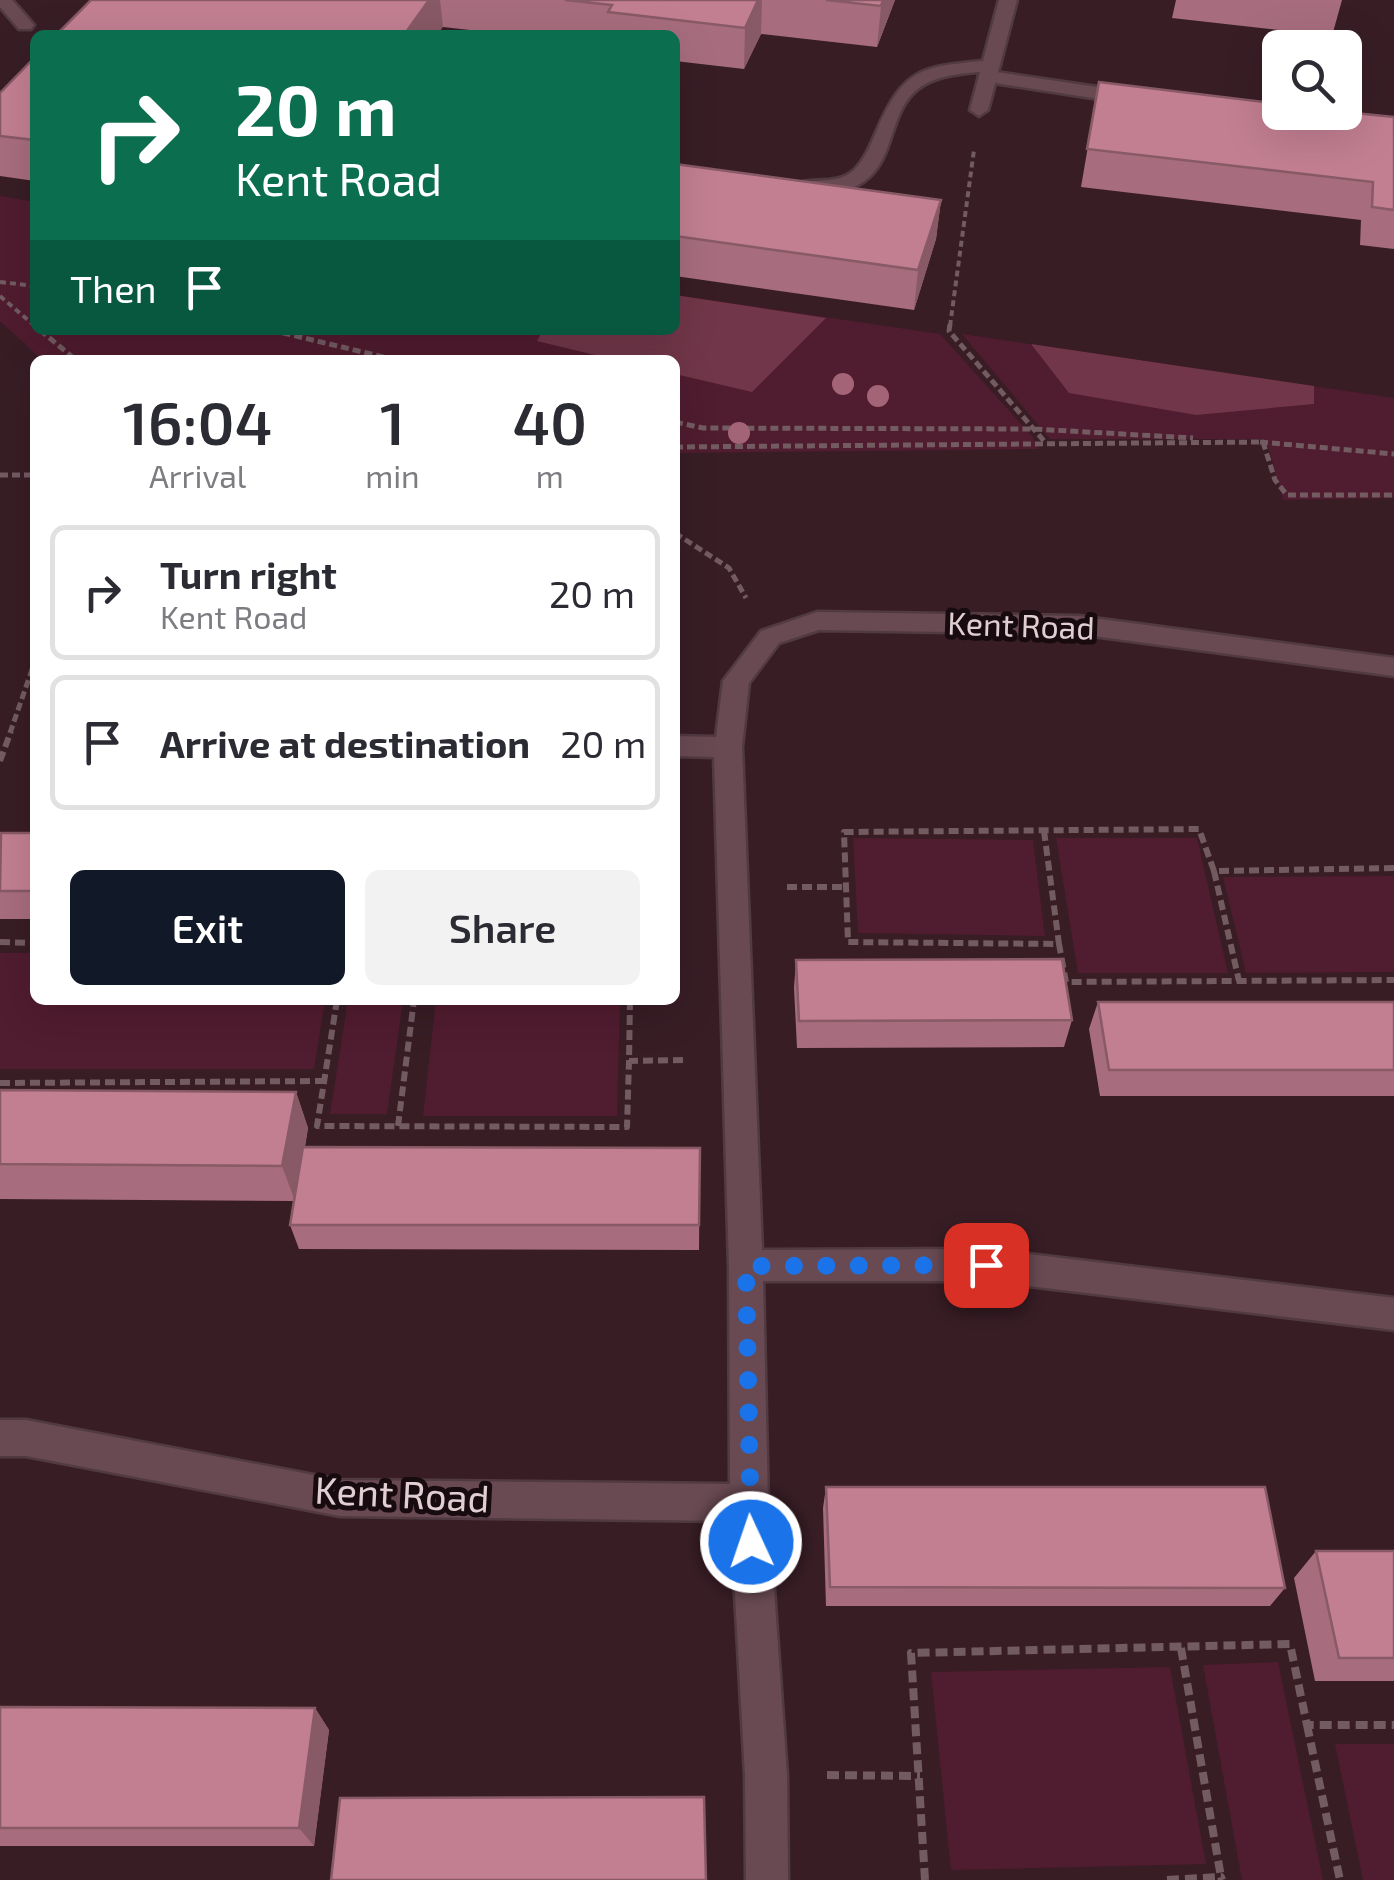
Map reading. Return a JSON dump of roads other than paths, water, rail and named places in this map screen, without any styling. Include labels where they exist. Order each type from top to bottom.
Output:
[{"type":"street","points":[[3,0],[25,25]]},
{"type":"street","points":[[979,110],[1008,0]]},
{"type":"street","points":[[784,186],[821,190],[850,183],[872,165],[903,93],[932,72],[989,71],[1150,102]]},
{"type":"street","name":"Kent Road","points":[[728,747],[736,681],[770,637],[817,621],[1078,624],[1394,667]]},
{"type":"street","points":[[680,746],[728,747],[746,1266],[749,1503],[766,1775],[767,1880]]},
{"type":"street","points":[[746,1266],[986,1265],[1394,1314]]},
{"type":"street","name":"Kent Road","points":[[0,1438],[26,1438],[340,1498],[749,1503]]}]
